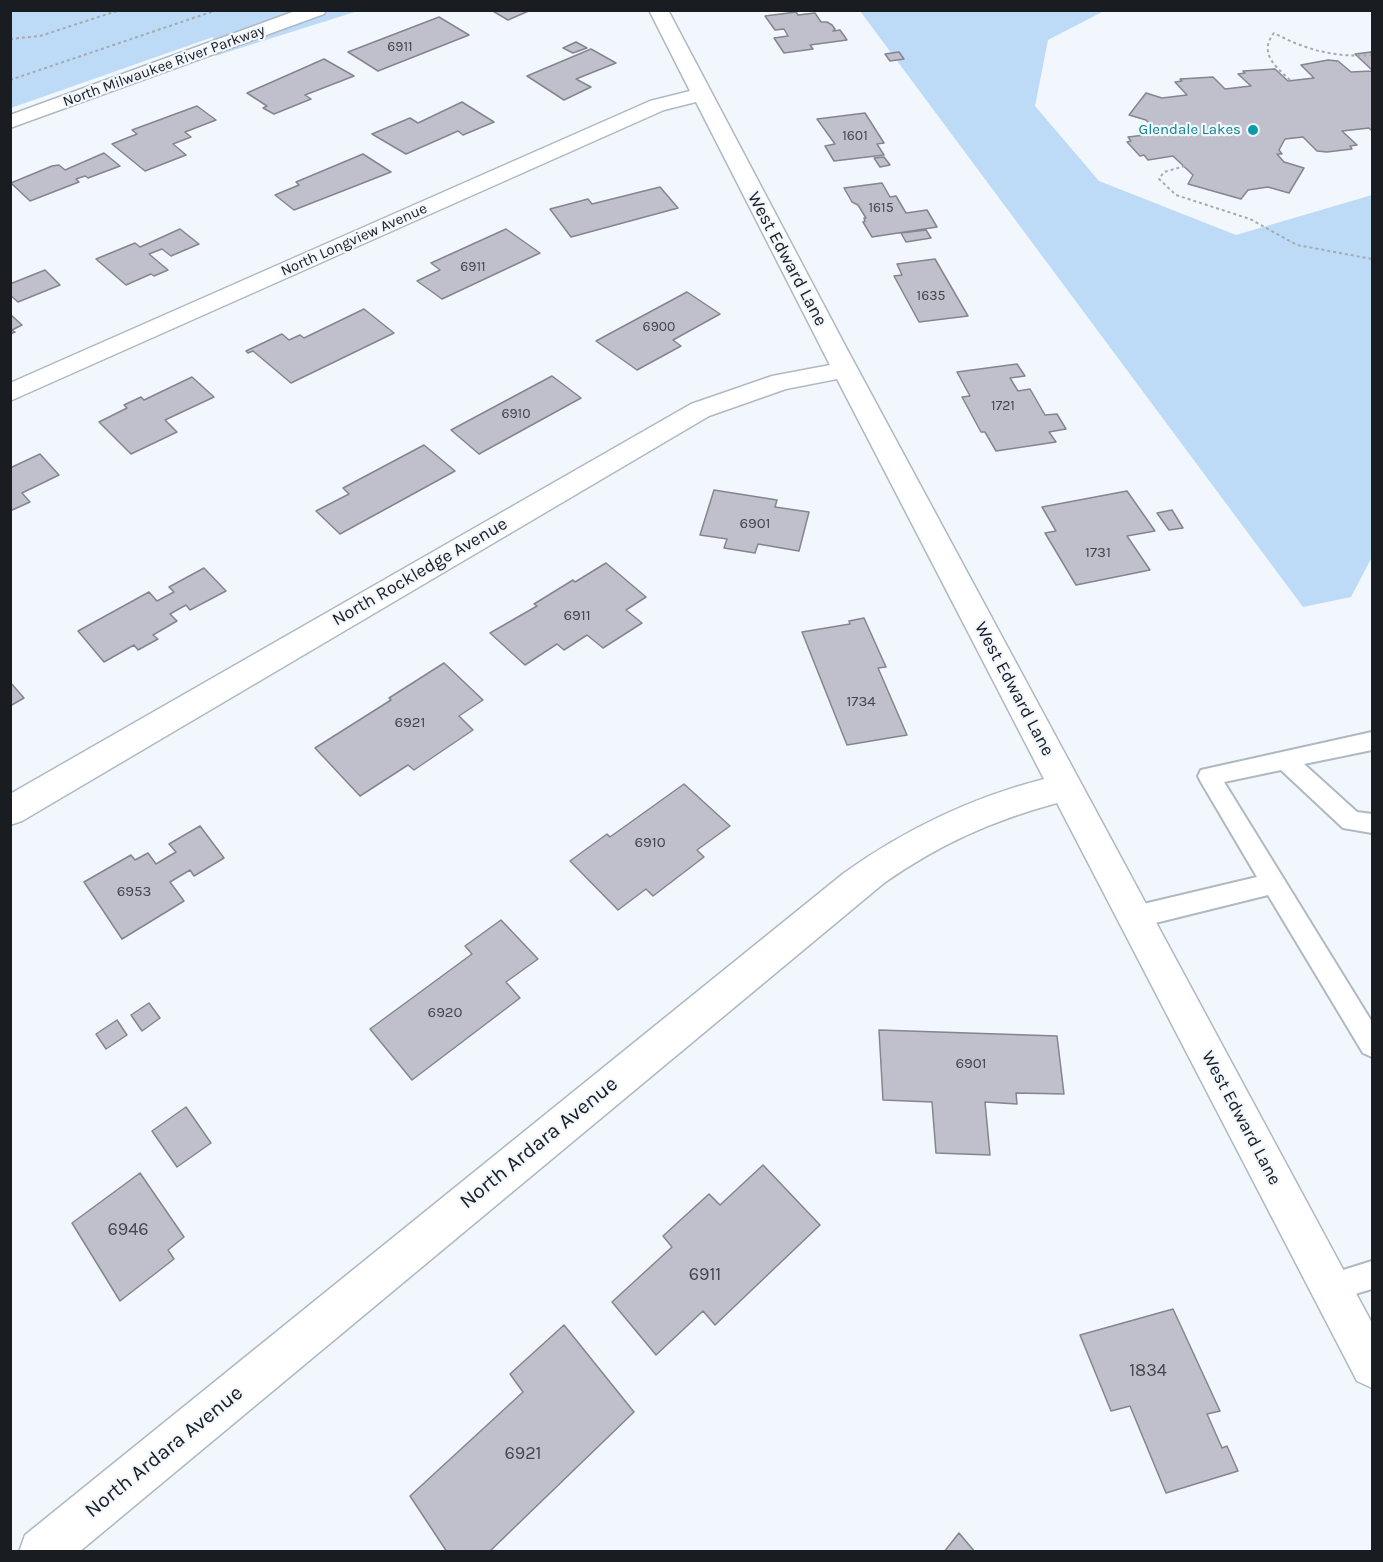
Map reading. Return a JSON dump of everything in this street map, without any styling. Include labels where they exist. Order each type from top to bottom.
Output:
[{"type":"street","name":"North Milwaukee River Parkway","points":[[10,122],[317,10]]},
{"type":"street","name":"West Edward Lane","points":[[658,10],[845,370],[1372,1366]]},
{"type":"street","name":"North Longview Avenue","points":[[10,393],[657,105],[701,95]]},
{"type":"street","name":"North Rockledge Avenue","points":[[10,811],[700,410],[781,382],[845,370]]},
{"type":"street","name":"North Ardara Avenue","points":[[42,1551],[856,884],[895,855],[941,830],[991,809],[1066,787]]},
{"type":"lane","points":[[1372,741],[1209,776],[1372,1045]]},
{"type":"lane","points":[[1285,760],[1351,821],[1372,823]]},
{"type":"lane","points":[[1135,918],[1274,883]]},
{"type":"lane","points":[[1331,1287],[1372,1275]]},
{"type":"path","points":[[10,39],[40,36],[120,10]]},
{"type":"path","points":[[10,80],[217,10]]},
{"type":"path","points":[[1290,81],[1272,63],[1267,53],[1270,38],[1274,33],[1304,49],[1338,57],[1372,55]]},
{"type":"path","points":[[1185,166],[1164,172],[1159,179],[1161,184],[1168,190],[1203,207],[1248,218],[1285,240],[1303,246],[1372,259]]},
{"type":"shaded area","points":[[10,11],[358,11],[215,56],[213,37],[11,108]]},
{"type":"shaded area","points":[[860,11],[1104,11],[1048,40],[1035,106],[1099,181],[1236,235],[1372,195],[1372,557],[1351,597],[1303,607]]},
{"type":"building","points":[[491,10],[531,10],[508,20]]},
{"type":"building","points":[[796,12],[798,15],[815,13],[821,22],[832,25],[835,29],[833,31],[840,30],[847,40],[810,45],[813,49],[784,53],[774,38],[788,36],[784,29],[775,30],[765,16]]},
{"type":"building","points":[[439,17],[469,35],[378,71],[348,52]]},
{"type":"building","points":[[576,42],[587,48],[573,53],[563,48]]},
{"type":"building","points":[[591,49],[616,63],[576,79],[591,87],[564,100],[527,76]]},
{"type":"building","points":[[899,52],[904,59],[890,61],[885,54]]},
{"type":"building","points":[[1371,52],[1372,54],[1372,70],[1355,54]]},
{"type":"building","points":[[324,59],[354,76],[305,95],[311,99],[274,114],[263,108],[267,106],[247,93]]},
{"type":"building","name":"Glendale Lakes","points":[[1328,60],[1338,61],[1351,72],[1372,71],[1372,131],[1369,128],[1342,131],[1357,145],[1350,146],[1352,149],[1327,152],[1317,151],[1303,137],[1285,139],[1279,150],[1282,154],[1277,154],[1284,162],[1304,168],[1289,193],[1268,187],[1248,190],[1241,199],[1188,184],[1193,175],[1173,156],[1148,160],[1144,155],[1140,156],[1127,142],[1131,141],[1128,137],[1153,134],[1146,126],[1151,125],[1146,120],[1129,115],[1146,93],[1162,98],[1187,95],[1175,82],[1182,81],[1180,79],[1213,77],[1225,89],[1251,86],[1238,74],[1245,73],[1243,71],[1275,69],[1288,81],[1314,78],[1301,65]]},
{"type":"building","points":[[462,102],[494,122],[463,135],[458,131],[406,154],[372,134],[410,118],[418,123]]},
{"type":"building","points":[[197,106],[216,120],[185,132],[191,137],[173,144],[186,155],[145,171],[112,144],[137,134],[132,130]]},
{"type":"building","points":[[865,113],[884,143],[877,144],[884,155],[834,161],[825,146],[835,144],[817,119]]},
{"type":"building","points":[[104,153],[120,166],[88,178],[85,176],[76,179],[79,182],[30,201],[11,183],[52,166],[59,165],[65,170]]},
{"type":"building","points":[[363,154],[391,172],[294,210],[275,195],[299,185],[296,182]]},
{"type":"building","points":[[884,157],[890,165],[880,167],[874,158]]},
{"type":"building","points":[[882,183],[890,197],[896,196],[906,213],[927,210],[937,227],[872,237],[863,222],[866,218],[858,205],[852,202],[844,188]]},
{"type":"building","points":[[660,187],[678,208],[571,237],[550,209],[588,199],[592,204]]},
{"type":"building","points":[[180,229],[199,244],[171,256],[162,249],[149,254],[168,270],[154,276],[151,274],[126,285],[96,259],[135,243],[140,247]]},
{"type":"building","points":[[506,229],[540,253],[442,299],[417,281],[440,270],[431,263]]},
{"type":"building","points":[[926,230],[931,238],[906,242],[901,233]]},
{"type":"building","points":[[935,259],[968,316],[919,322],[894,276],[902,275],[897,264]]},
{"type":"building","points":[[45,270],[60,285],[18,302],[10,295],[10,284]]},
{"type":"building","points":[[687,292],[720,314],[673,340],[681,346],[637,370],[596,341]]},
{"type":"building","points":[[364,309],[394,333],[291,383],[253,351],[248,353],[246,351],[282,334],[289,340],[300,335],[304,338]]},
{"type":"building","points":[[10,314],[22,325],[12,330],[15,332],[10,334]]},
{"type":"building","points":[[1017,364],[1025,376],[1010,378],[1018,391],[1030,389],[1045,415],[1057,414],[1066,429],[1049,432],[1056,442],[996,451],[985,432],[981,432],[962,397],[970,396],[957,372]]},
{"type":"building","points":[[552,376],[581,398],[479,454],[451,430]]},
{"type":"building","points":[[192,377],[214,397],[165,420],[177,432],[131,454],[99,422],[127,408],[124,405],[141,397],[144,400]]},
{"type":"building","points":[[424,445],[455,471],[340,534],[316,511],[349,494],[343,488]]},
{"type":"building","points":[[40,454],[59,475],[22,493],[30,502],[10,511],[10,468]]},
{"type":"building","points":[[714,490],[777,500],[775,507],[809,512],[799,551],[758,544],[755,553],[724,548],[727,539],[700,535]]},
{"type":"building","points":[[1127,491],[1155,531],[1127,536],[1150,570],[1076,585],[1045,533],[1056,531],[1042,507]]},
{"type":"building","points":[[1172,510],[1183,528],[1169,530],[1157,513]]},
{"type":"building","points":[[606,563],[646,597],[626,610],[642,623],[603,648],[587,635],[564,650],[557,644],[525,665],[490,633],[537,606],[534,604],[573,580],[575,582]]},
{"type":"building","points":[[204,568],[226,591],[190,610],[186,605],[170,614],[177,621],[153,635],[158,639],[138,650],[134,645],[104,662],[78,631],[149,592],[157,601],[174,592],[169,587]]},
{"type":"building","points":[[864,618],[886,667],[878,668],[907,735],[847,745],[802,632],[850,624],[849,621]]},
{"type":"building","points":[[444,663],[483,700],[459,716],[473,730],[414,770],[408,765],[360,796],[315,748]]},
{"type":"building","points":[[10,682],[24,698],[10,706]]},
{"type":"building","points":[[684,784],[730,826],[697,850],[704,857],[653,896],[646,889],[618,910],[570,861],[607,834],[610,837]]},
{"type":"building","points":[[200,826],[224,858],[194,876],[190,870],[170,882],[184,901],[122,939],[84,882],[131,855],[135,860],[148,853],[156,864],[176,852],[169,844]]},
{"type":"building","points":[[501,920],[538,959],[506,982],[520,998],[412,1080],[370,1029],[472,954],[465,946]]},
{"type":"building","points":[[149,1003],[160,1018],[142,1031],[131,1015]]},
{"type":"building","points":[[117,1020],[127,1035],[106,1049],[96,1034]]},
{"type":"building","points":[[879,1030],[1057,1036],[1064,1094],[1016,1093],[1017,1104],[985,1102],[990,1155],[936,1153],[932,1102],[883,1100]]},
{"type":"building","points":[[186,1107],[211,1143],[177,1167],[152,1131]]},
{"type":"building","points":[[763,1165],[820,1225],[715,1325],[703,1311],[656,1355],[612,1302],[672,1247],[663,1236],[709,1194],[720,1205]]},
{"type":"building","points":[[140,1173],[184,1237],[168,1250],[174,1259],[120,1301],[72,1223]]},
{"type":"building","points":[[1173,1309],[1220,1411],[1207,1414],[1222,1448],[1227,1446],[1238,1471],[1166,1493],[1130,1406],[1111,1411],[1080,1335]]},
{"type":"building","points":[[564,1325],[634,1412],[489,1552],[447,1552],[410,1496],[523,1392],[510,1374]]},
{"type":"building","points":[[959,1533],[975,1552],[944,1552]]},
{"type":"place","name":"Glendale Lakes","points":[[1253,130]]}]
